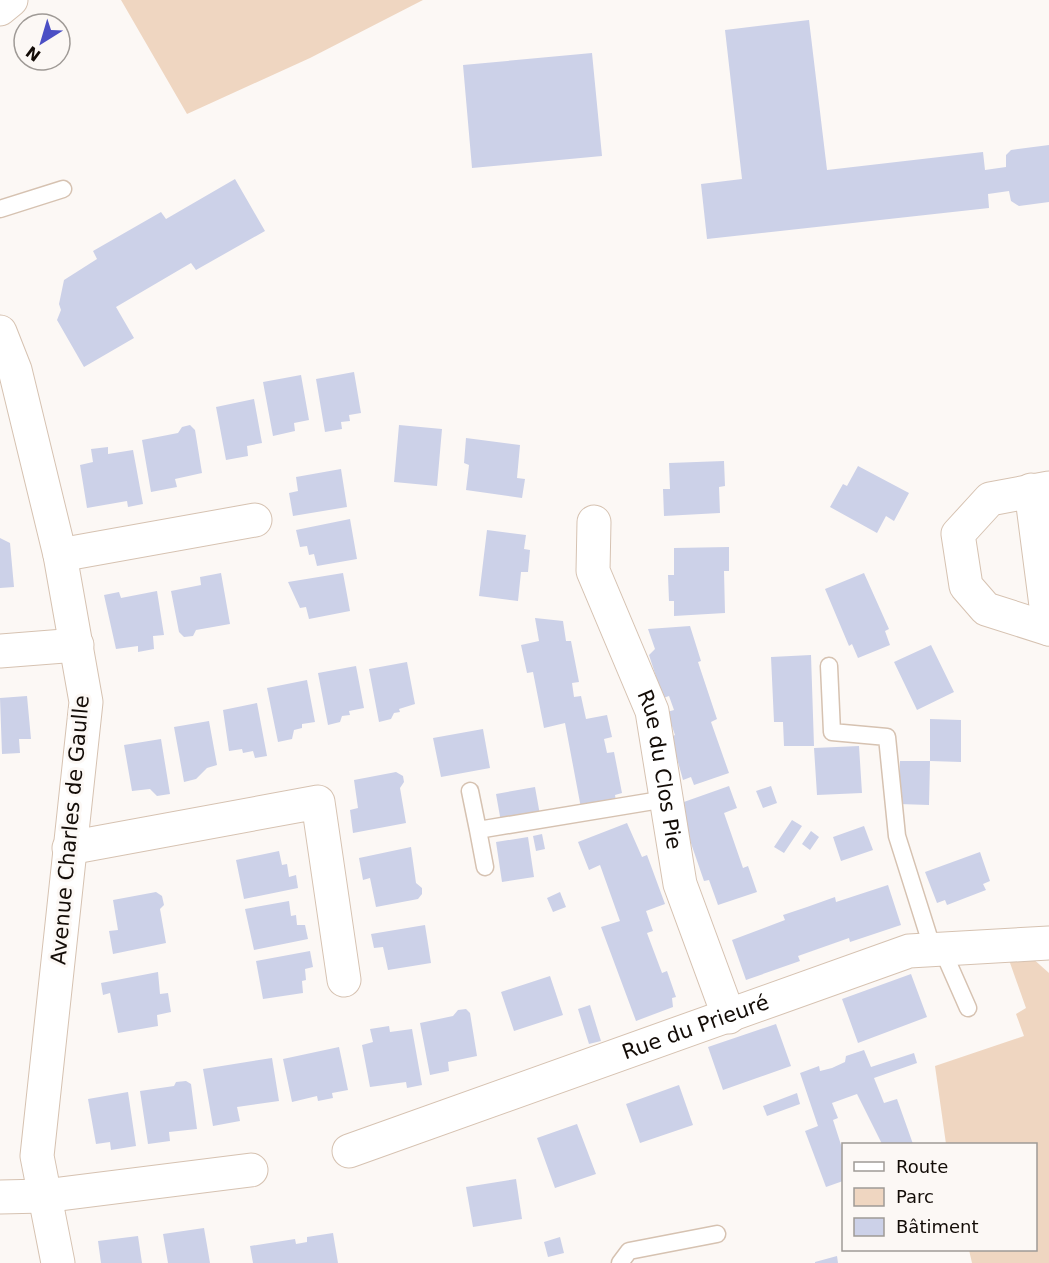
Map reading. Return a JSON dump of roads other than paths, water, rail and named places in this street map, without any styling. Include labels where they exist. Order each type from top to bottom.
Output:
[{"type":"street","points":[[0,9],[10,0]]},
{"type":"street","name":"Avenue Charles de Gaulle","points":[[0,332],[17,380],[60,555],[86,702],[38,1156],[58,1263]]},
{"type":"street","points":[[1040,489],[1049,629],[986,609],[966,586],[958,534],[990,499],[1040,489]]},
{"type":"street","points":[[60,555],[255,520]]},
{"type":"street","name":"Rue du Clos Pie","points":[[594,522],[593,571],[652,711],[680,884],[729,1017]]},
{"type":"street","points":[[0,651],[77,645]]},
{"type":"street","points":[[69,848],[318,802],[344,980]]},
{"type":"street","name":"Rue du Prieuré","points":[[349,1151],[909,951],[1049,943]]},
{"type":"street","points":[[0,1197],[45,1196],[251,1170]]},
{"type":"lane","points":[[0,209],[63,189]]},
{"type":"lane","points":[[829,666],[832,732],[887,737],[897,836],[938,950],[968,1008]]},
{"type":"lane","points":[[470,791],[485,867]]},
{"type":"lane","points":[[478,830],[666,799]]},
{"type":"lane","points":[[620,1263],[629,1251],[717,1234]]}]
